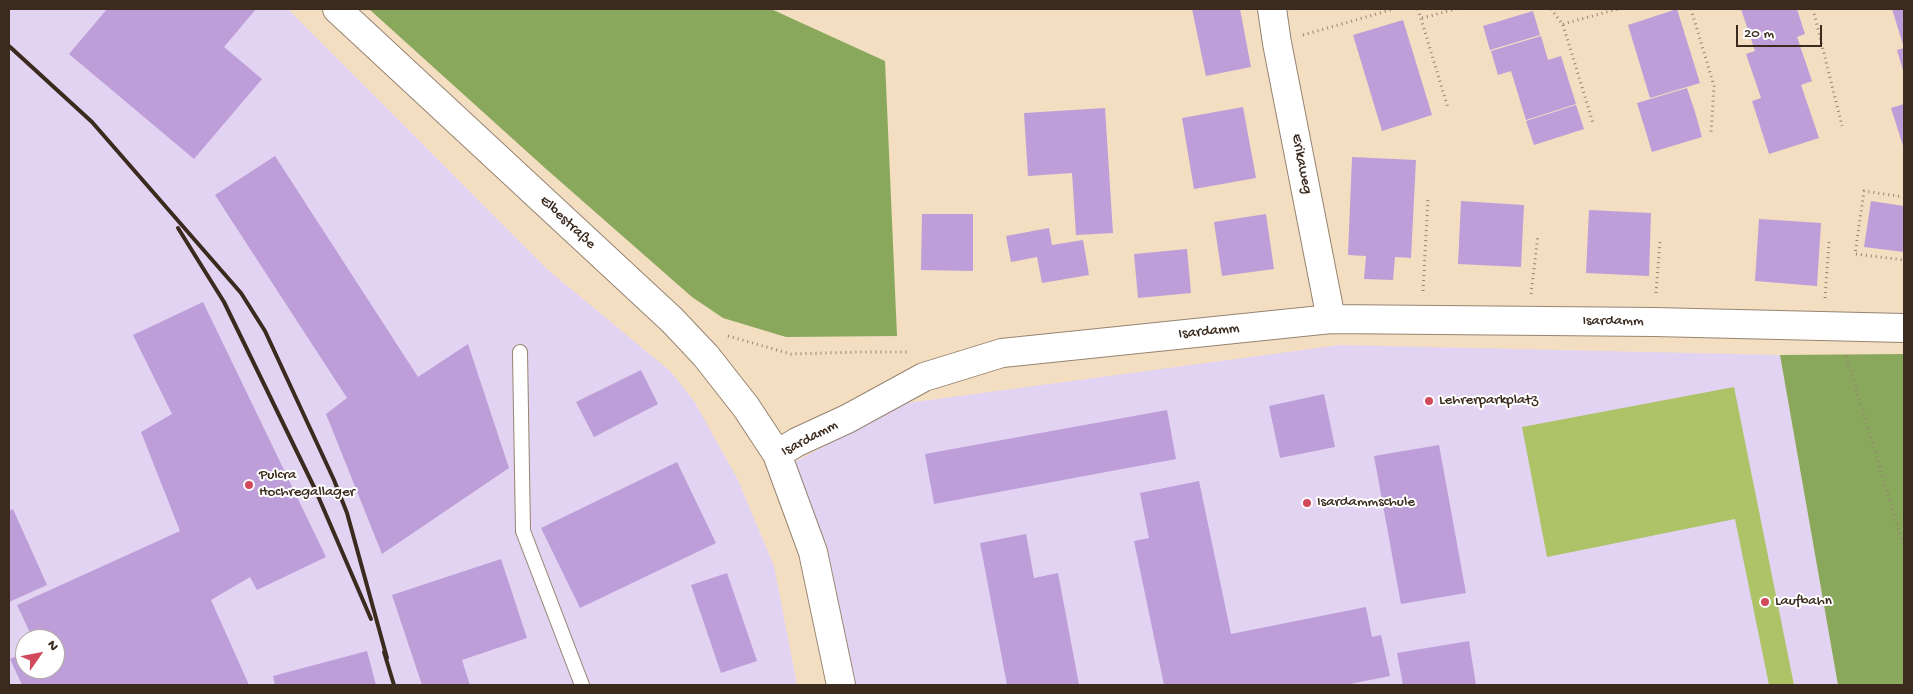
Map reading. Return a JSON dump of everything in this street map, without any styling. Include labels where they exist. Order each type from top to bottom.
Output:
[{"type":"street","name":"Elbestraße","points":[[337,9],[672,320],[718,370],[746,407],[777,454]]},
{"type":"street","name":"Erikaweg","points":[[1272,9],[1331,320]]},
{"type":"street","name":"Isardamm","points":[[840,685],[813,552],[777,454],[924,377],[1002,353],[1331,320],[1654,322],[1904,328]]},
{"type":"lane","points":[[520,352],[523,531],[582,685]]},
{"type":"path","points":[[1277,42],[1394,9]]},
{"type":"path","points":[[1418,9],[1448,108]]},
{"type":"path","points":[[1422,18],[1456,9]]},
{"type":"path","points":[[1551,9],[1563,25],[1593,123]]},
{"type":"path","points":[[1563,25],[1618,9]]},
{"type":"path","points":[[1691,9],[1714,86],[1711,133]]},
{"type":"path","points":[[1813,9],[1842,126]]},
{"type":"path","points":[[1904,197],[1864,191],[1855,254],[1904,260]]},
{"type":"path","points":[[1422,321],[1428,199]]},
{"type":"path","points":[[1527,322],[1538,235]]},
{"type":"path","points":[[1654,322],[1660,241]]},
{"type":"path","points":[[1829,242],[1830,326],[1904,547]]},
{"type":"path","points":[[723,333],[791,354],[916,352]]},
{"type":"shaded area","points":[[9,9],[288,9],[548,270],[670,371],[694,401],[737,478],[774,566],[797,685],[9,685]]},
{"type":"shaded area","name":"Isardammschule","points":[[1340,345],[1780,355],[1838,685],[853,685],[794,462],[907,403]]},
{"type":"green space","points":[[369,9],[771,9],[885,61],[897,336],[786,337],[723,318],[692,297],[545,168]]},
{"type":"green space","points":[[1904,354],[1904,685],[1838,685],[1780,355]]},
{"type":"green space","points":[[1734,387],[1794,685],[1769,685],[1735,519],[1547,557],[1522,427]]},
{"type":"building","points":[[107,9],[256,9],[224,47],[262,79],[194,159],[69,54]]},
{"type":"building","points":[[1192,9],[1240,9],[1251,67],[1206,76]]},
{"type":"building","points":[[1677,9],[1700,83],[1650,98],[1628,25]]},
{"type":"building","points":[[1741,9],[1797,9],[1805,34],[1797,37],[1812,81],[1801,85],[1819,138],[1769,154],[1752,101],[1761,98],[1746,54],[1755,51]]},
{"type":"building","points":[[1892,9],[1904,9],[1904,48]]},
{"type":"building","points":[[1533,11],[1540,35],[1490,50],[1483,26]]},
{"type":"building","points":[[1403,20],[1432,115],[1382,131],[1353,35]]},
{"type":"building","points":[[1541,36],[1548,60],[1561,56],[1576,104],[1526,120],[1511,71],[1498,75],[1491,51]]},
{"type":"building","points":[[1904,48],[1904,74],[1897,50]]},
{"type":"building","points":[[1687,88],[1702,137],[1652,152],[1637,103]]},
{"type":"building","points":[[1904,104],[1904,149],[1891,108]]},
{"type":"building","points":[[1576,105],[1584,129],[1534,145],[1526,121]]},
{"type":"building","points":[[1243,107],[1256,178],[1194,189],[1182,118]]},
{"type":"building","points":[[1105,108],[1113,233],[1076,235],[1072,173],[1028,176],[1024,113]]},
{"type":"building","points":[[275,156],[418,377],[468,344],[509,468],[382,554],[326,414],[347,398],[215,195]]},
{"type":"building","points":[[1352,157],[1416,160],[1411,258],[1395,257],[1393,280],[1364,279],[1366,256],[1348,255]]},
{"type":"building","points":[[1461,201],[1524,205],[1521,267],[1458,264]]},
{"type":"building","points":[[1871,201],[1904,206],[1904,252],[1864,247]]},
{"type":"building","points":[[1589,210],[1651,213],[1649,276],[1586,273]]},
{"type":"building","points":[[922,214],[973,214],[973,271],[921,270]]},
{"type":"building","points":[[1266,214],[1274,269],[1222,276],[1214,222]]},
{"type":"building","points":[[1759,219],[1821,223],[1817,286],[1755,281]]},
{"type":"building","points":[[1049,228],[1052,245],[1083,240],[1089,275],[1042,283],[1037,257],[1011,262],[1006,236]]},
{"type":"building","points":[[1187,249],[1191,293],[1138,298],[1134,254]]},
{"type":"building","points":[[203,302],[326,557],[257,590],[250,577],[211,600],[249,685],[22,685],[19,679],[65,679],[65,629],[28,629],[17,605],[180,531],[141,432],[172,414],[133,335]]},
{"type":"building","points":[[641,370],[658,404],[594,437],[576,402]]},
{"type":"building","points":[[1324,394],[1335,447],[1280,458],[1269,406]]},
{"type":"building","points":[[1167,410],[1176,459],[934,504],[925,454]]},
{"type":"building","points":[[1439,445],[1466,593],[1401,604],[1374,456]]},
{"type":"building","points":[[677,462],[716,543],[580,608],[541,528]]},
{"type":"building","points":[[1199,481],[1231,634],[1366,607],[1372,637],[1381,635],[1390,676],[1345,685],[1164,685],[1134,541],[1149,538],[1140,493]]},
{"type":"building","points":[[13,509],[47,585],[9,602],[9,511]]},
{"type":"building","points":[[1026,534],[1034,578],[1058,573],[1079,685],[1007,685],[980,543]]},
{"type":"building","points":[[501,559],[527,638],[462,660],[470,685],[422,685],[392,595]]},
{"type":"building","points":[[727,573],[757,661],[721,673],[691,585]]},
{"type":"building","points":[[1469,641],[1476,685],[1403,685],[1397,653]]},
{"type":"building","points":[[367,651],[376,685],[275,685],[273,676]]},
{"type":"building","points":[[15,657],[15,670],[10,659]]},
{"type":"railway","points":[[9,46],[92,122],[241,293],[265,331],[334,480],[347,513],[387,658]]},
{"type":"railway","points":[[178,228],[224,302],[315,489],[371,619]]},
{"type":"railway","points":[[384,652],[394,685]]},
{"type":"place","name":"Lehrerparkplatz","points":[[1429,401]]},
{"type":"place","name":"Pulcra Hochregallager","points":[[249,485]]},
{"type":"place","name":"Isardammschule","points":[[1307,503]]},
{"type":"place","name":"Laufbahn","points":[[1765,602]]}]
